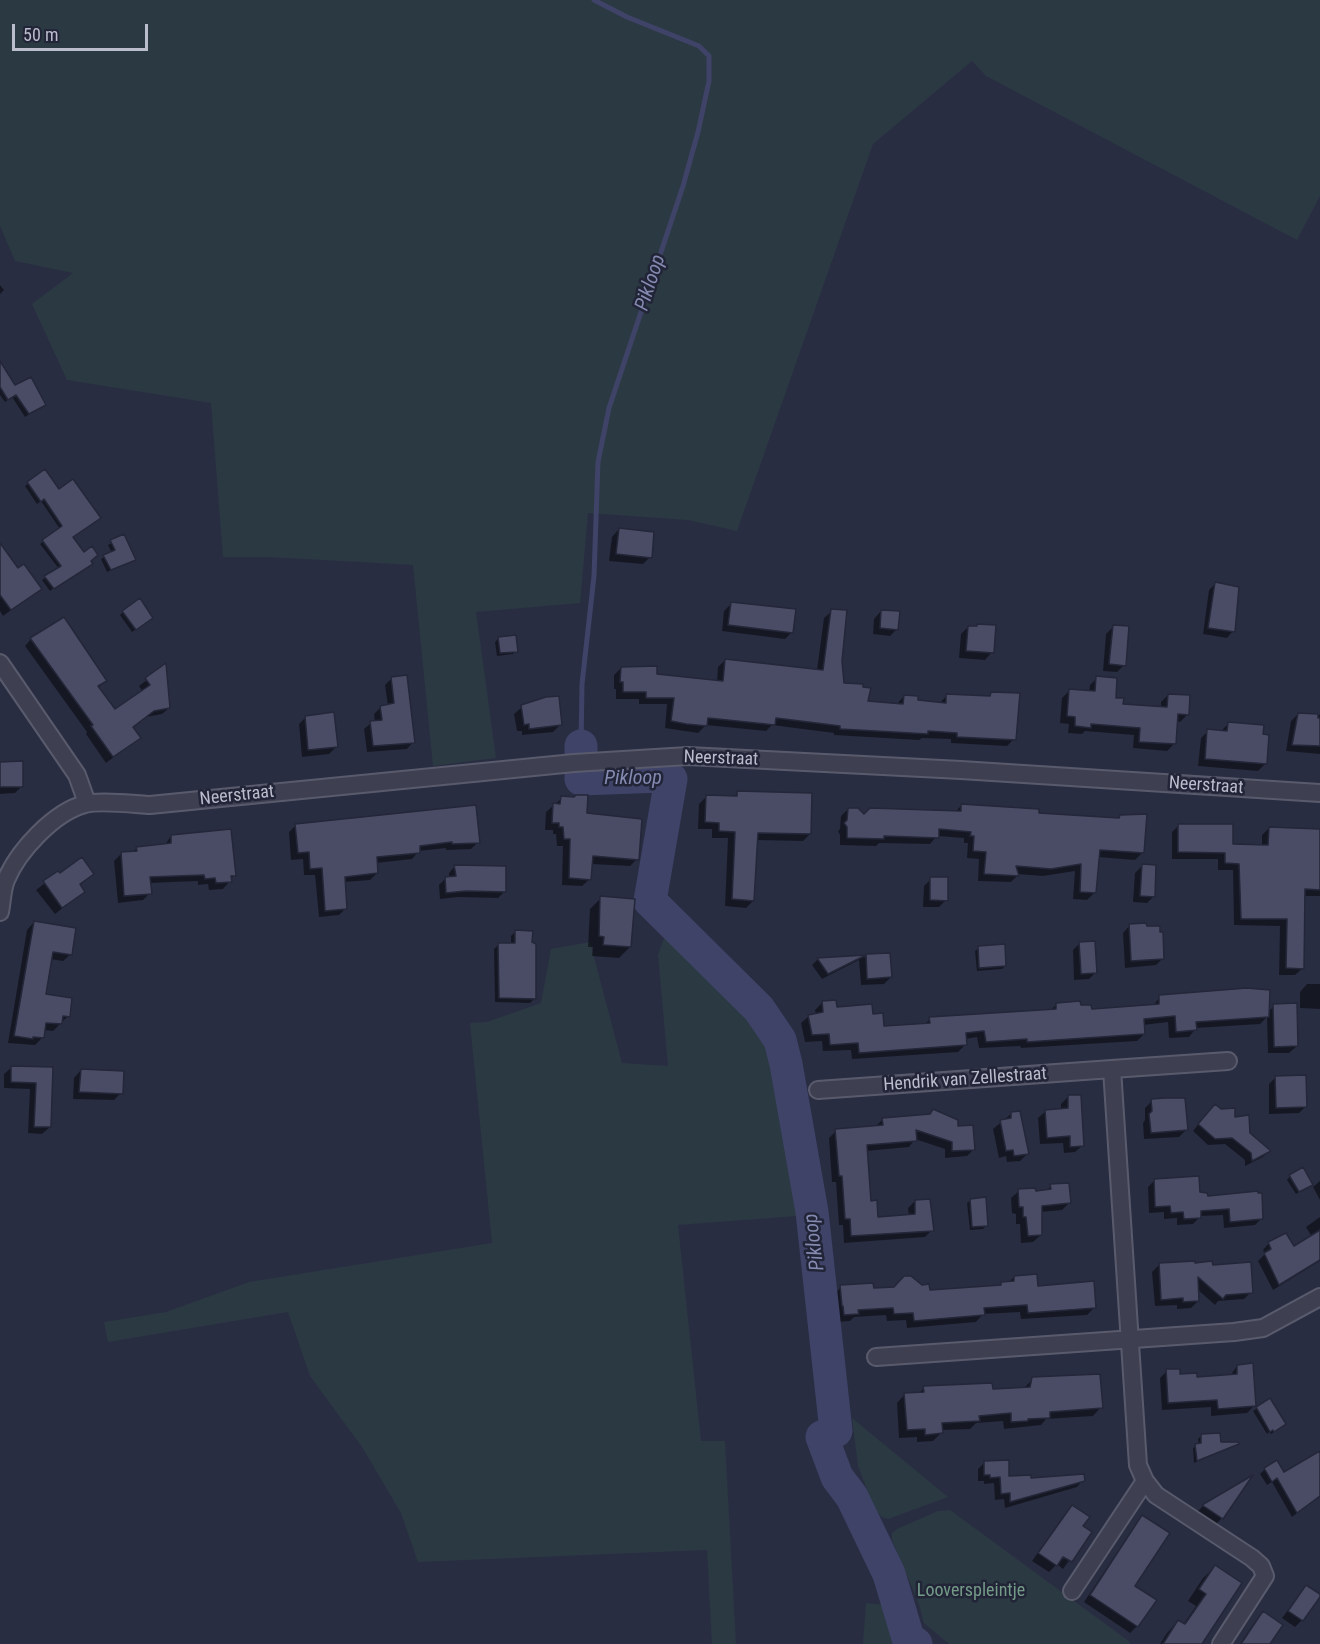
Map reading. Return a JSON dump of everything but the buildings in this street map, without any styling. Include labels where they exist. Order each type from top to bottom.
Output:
[{"type":"street","points":[[0,663],[77,776],[87,803],[70,809],[29,844],[5,882],[0,912]]},
{"type":"street","name":"Neerstraat","points":[[87,803],[150,805],[582,763],[688,756],[961,770],[1320,793]]},
{"type":"street","name":"Hendrik van Zellestraat","points":[[818,1090],[1228,1061]]},
{"type":"street","points":[[1112,1070],[1138,1465],[1145,1481],[1156,1495],[1252,1558],[1261,1566],[1265,1576],[1221,1644]]},
{"type":"street","points":[[876,1357],[1263,1328],[1320,1297]]},
{"type":"street","points":[[1072,1592],[1145,1481]]},
{"type":"green space","points":[[0,0],[1320,0],[1320,196],[1297,240],[986,76],[972,61],[873,144],[737,531],[688,520],[588,513],[580,603],[476,612],[496,758],[433,766],[413,565],[268,557],[223,557],[211,403],[67,380],[32,304],[73,273],[15,261],[0,226]]},
{"type":"green space","points":[[674,910],[769,1021],[780,1040],[786,1064],[810,1215],[678,1225],[701,1441],[725,1441],[736,1644],[712,1644],[707,1550],[418,1562],[401,1513],[362,1447],[310,1376],[288,1312],[108,1342],[104,1322],[166,1312],[249,1282],[492,1243],[470,1023],[487,1022],[541,1003],[551,949],[590,942],[622,1063],[668,1066],[658,955]]},
{"type":"green space","points":[[852,1418],[948,1497],[888,1519],[882,1517],[876,1512],[858,1466]]},
{"type":"green space","name":"Looverspleintje","points":[[950,1510],[1130,1642],[1129,1644],[949,1644],[924,1623],[919,1604],[892,1540],[892,1533],[938,1511]]},
{"type":"green space","points":[[866,1603],[895,1606],[908,1638],[916,1644],[863,1644]]},
{"type":"waterway","name":"Pikloop","points":[[581,746],[582,684],[594,576],[598,462],[609,408],[683,186],[709,81],[709,56],[699,46],[627,17],[594,0]]},
{"type":"waterway","name":"Pikloop","points":[[581,746],[581,779],[662,776],[671,779],[650,901],[759,1009],[780,1040],[812,1212],[836,1431],[822,1437],[837,1477],[852,1497],[889,1574],[908,1638],[916,1644]]}]
